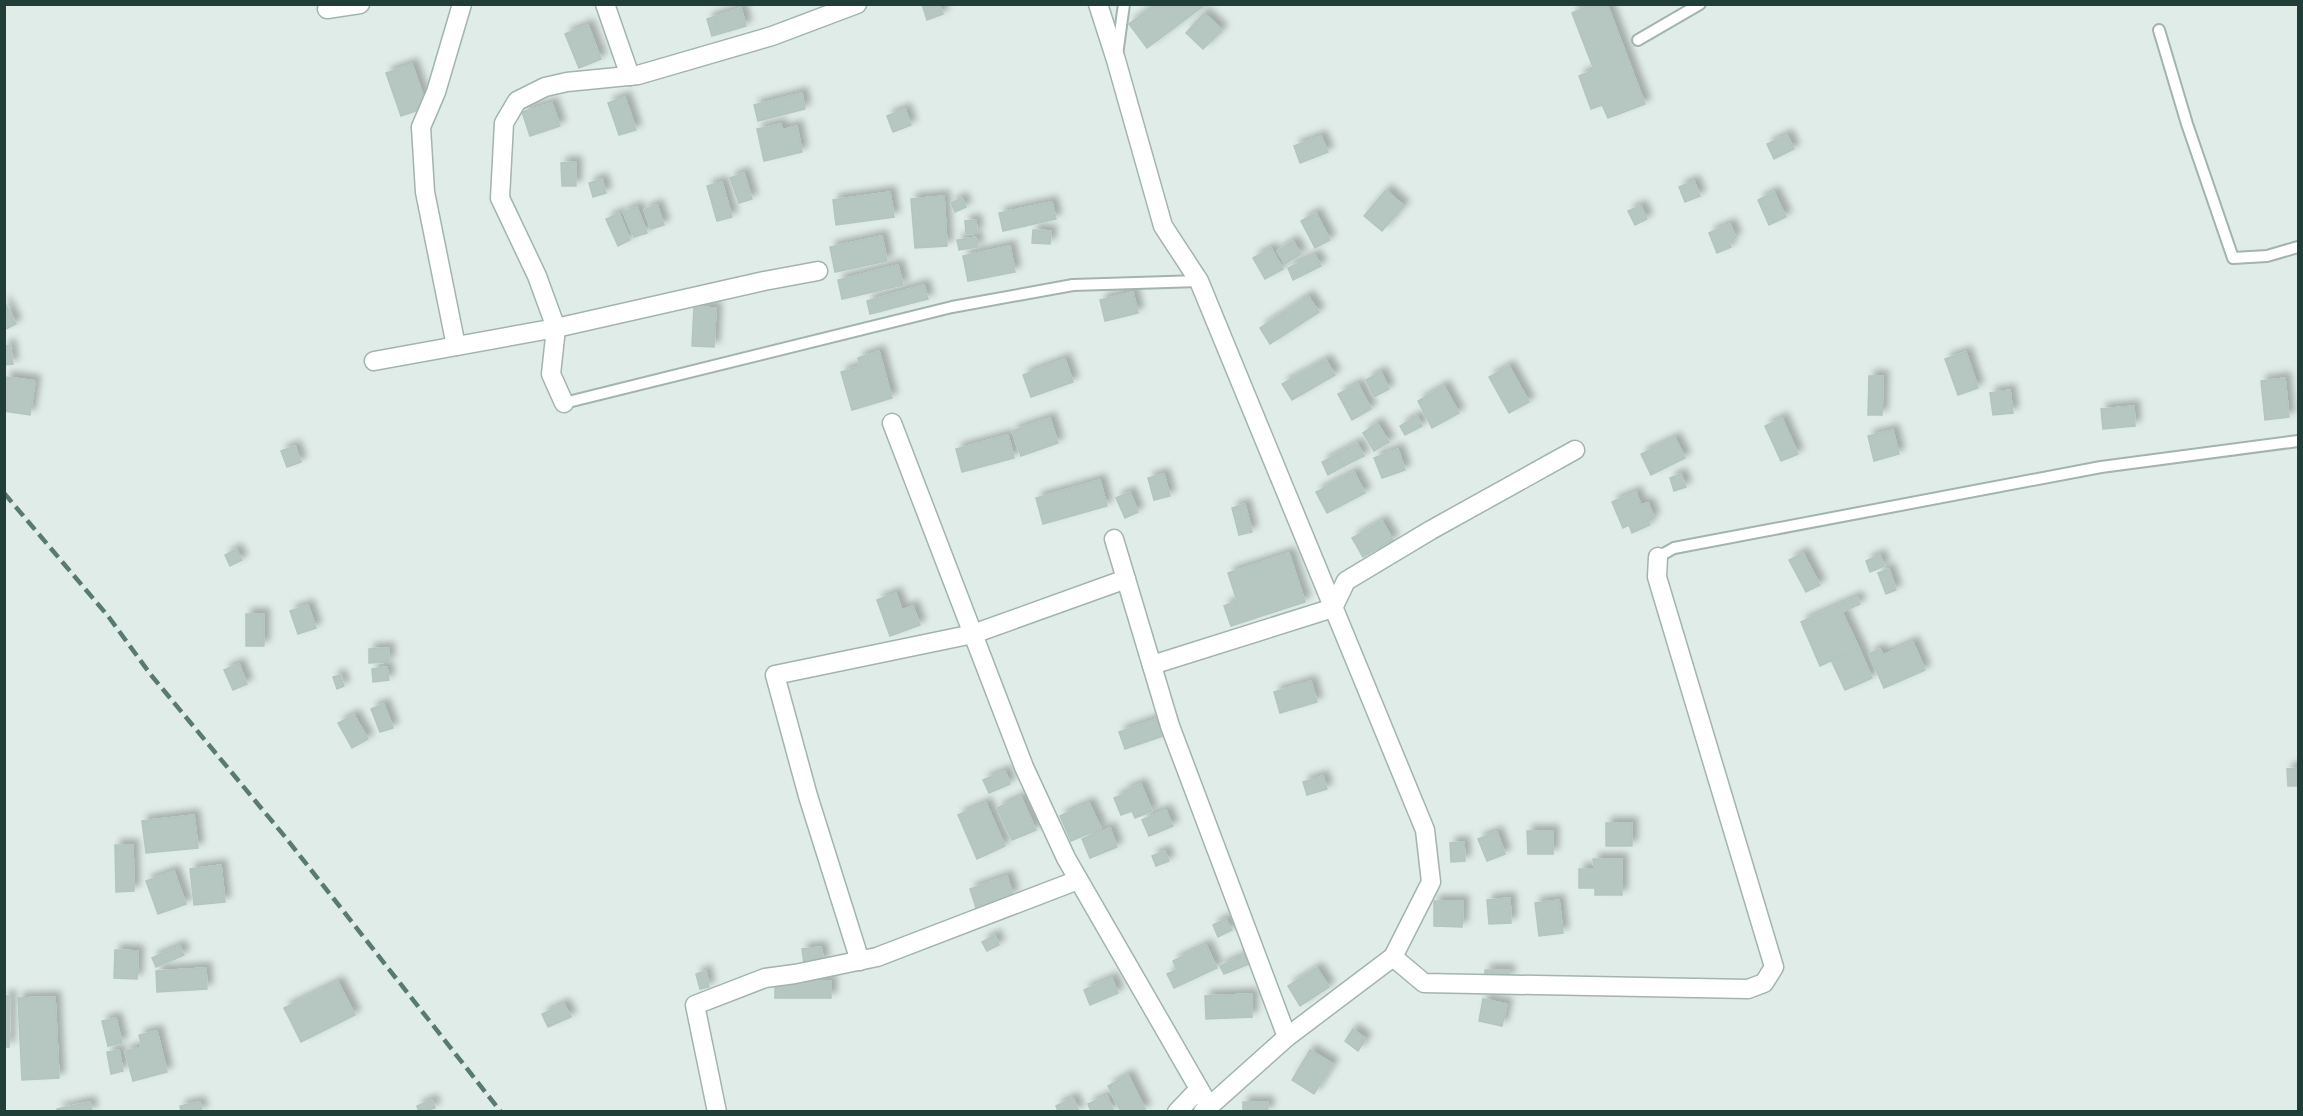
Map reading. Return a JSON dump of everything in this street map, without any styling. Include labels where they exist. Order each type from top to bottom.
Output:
[{"type":"street","points":[[327,9],[360,4]]},
{"type":"street","points":[[456,346],[425,192],[421,127],[436,92],[462,4]]},
{"type":"street","points":[[604,4],[630,76]]},
{"type":"street","points":[[564,403],[551,374],[556,328],[537,276],[500,198],[504,123],[517,101],[545,87],[567,82],[630,76],[772,36],[856,4]]},
{"type":"street","points":[[892,423],[1024,767],[1066,858],[1199,1089],[1206,1109],[1287,1037],[1393,957],[1431,882],[1425,830],[1199,281],[1163,226],[1098,4]]},
{"type":"street","points":[[374,361],[556,328],[764,281],[818,272]]},
{"type":"street","points":[[1152,665],[1333,608],[1346,581],[1431,530],[1575,450]]},
{"type":"street","points":[[1114,539],[1170,726],[1287,1037]]},
{"type":"street","points":[[1393,957],[1424,983],[1748,989],[1764,983],[1773,967],[1658,577],[1658,557]]},
{"type":"street","points":[[860,961],[808,796],[775,675],[973,634],[1126,579]]},
{"type":"street","points":[[717,1112],[695,1005],[765,978],[795,975],[877,957],[1078,880]]},
{"type":"street","points":[[1177,1112],[1199,1089]]},
{"type":"lane","points":[[1116,60],[1124,4]]},
{"type":"lane","points":[[1638,40],[1700,4]]},
{"type":"lane","points":[[2159,30],[2187,124],[2233,258],[2267,256],[2298,247]]},
{"type":"lane","points":[[564,403],[963,305],[1073,285],[1199,281]]},
{"type":"lane","points":[[1658,557],[1674,548],[2101,467],[2298,441]]},
{"type":"building","points":[[922,4],[939,4],[943,14],[927,20]]},
{"type":"building","points":[[1155,4],[1200,4],[1202,7],[1147,48],[1129,24]]},
{"type":"building","points":[[1593,4],[1607,4],[1645,104],[1608,118],[1602,105],[1591,109],[1579,76],[1594,70],[1572,13]]},
{"type":"building","points":[[741,8],[746,26],[712,36],[707,19]]},
{"type":"building","points":[[1204,13],[1222,30],[1203,49],[1186,33]]},
{"type":"building","points":[[588,25],[601,59],[579,68],[565,34]]},
{"type":"building","points":[[412,64],[427,107],[401,116],[386,73]]},
{"type":"building","points":[[802,93],[805,109],[758,121],[754,105]]},
{"type":"building","points":[[625,97],[636,130],[619,135],[608,103]]},
{"type":"building","points":[[552,103],[560,126],[530,136],[522,112]]},
{"type":"building","points":[[905,109],[911,125],[893,132],[887,116]]},
{"type":"building","points":[[781,124],[782,130],[797,126],[802,152],[764,161],[757,129]]},
{"type":"building","points":[[1787,135],[1794,149],[1774,159],[1767,144]]},
{"type":"building","points":[[1321,136],[1328,152],[1300,163],[1294,146]]},
{"type":"building","points":[[576,162],[576,186],[562,186],[561,163]]},
{"type":"building","points":[[744,173],[752,199],[739,203],[730,178]]},
{"type":"building","points":[[602,179],[606,193],[593,197],[589,183]]},
{"type":"building","points":[[1694,181],[1700,196],[1685,202],[1679,187]]},
{"type":"building","points":[[722,182],[732,217],[717,221],[707,186]]},
{"type":"building","points":[[1386,190],[1404,206],[1382,231],[1364,216]]},
{"type":"building","points":[[890,192],[894,217],[836,225],[833,200]]},
{"type":"building","points":[[1774,192],[1786,217],[1769,225],[1758,200]]},
{"type":"building","points":[[944,196],[947,246],[915,248],[911,199]]},
{"type":"building","points":[[962,198],[966,207],[955,212],[951,203]]},
{"type":"building","points":[[1052,202],[1056,219],[1003,231],[999,213]]},
{"type":"building","points":[[657,205],[664,225],[651,229],[644,210]]},
{"type":"building","points":[[1641,206],[1647,219],[1635,225],[1628,211]]},
{"type":"building","points":[[637,207],[647,233],[634,237],[623,212]]},
{"type":"building","points":[[619,213],[630,240],[618,246],[606,219]]},
{"type":"building","points":[[1316,213],[1330,240],[1315,248],[1301,221]]},
{"type":"building","points":[[976,220],[977,233],[966,234],[965,221]]},
{"type":"building","points":[[1730,224],[1736,238],[1729,241],[1731,247],[1717,253],[1709,233]]},
{"type":"building","points":[[1033,230],[1051,231],[1050,244],[1032,243]]},
{"type":"building","points":[[882,236],[887,261],[835,272],[830,247]]},
{"type":"building","points":[[976,237],[978,247],[959,250],[957,240]]},
{"type":"building","points":[[1293,241],[1301,254],[1285,264],[1277,251]]},
{"type":"building","points":[[1010,246],[1015,272],[968,281],[963,256]]},
{"type":"building","points":[[1271,248],[1283,269],[1265,279],[1253,258]]},
{"type":"building","points":[[1315,255],[1321,266],[1293,280],[1288,268]]},
{"type":"building","points":[[898,265],[903,285],[842,299],[838,280]]},
{"type":"building","points":[[924,285],[928,299],[870,314],[867,301]]},
{"type":"building","points":[[1133,292],[1138,313],[1105,321],[1100,300]]},
{"type":"building","points":[[1308,296],[1319,312],[1270,344],[1260,328]]},
{"type":"building","points":[[4,301],[16,324],[4,330]]},
{"type":"building","points":[[694,307],[716,308],[714,347],[692,346]]},
{"type":"building","points":[[10,345],[13,364],[4,365],[4,346]]},
{"type":"building","points":[[879,351],[892,398],[852,410],[841,372],[860,366],[858,358]]},
{"type":"building","points":[[1966,352],[1978,388],[1958,395],[1945,359]]},
{"type":"building","points":[[1065,359],[1073,382],[1031,397],[1023,375]]},
{"type":"building","points":[[1326,360],[1335,375],[1292,400],[1282,384]]},
{"type":"building","points":[[1509,366],[1529,402],[1509,413],[1489,377]]},
{"type":"building","points":[[1381,372],[1389,389],[1374,397],[1366,380]]},
{"type":"building","points":[[1869,376],[1883,376],[1882,415],[1868,415]]},
{"type":"building","points":[[6,377],[35,381],[30,415],[4,411]]},
{"type":"building","points":[[2285,378],[2289,417],[2265,420],[2261,381]]},
{"type":"building","points":[[1358,384],[1371,409],[1352,420],[1338,394]]},
{"type":"building","points":[[1444,386],[1459,413],[1432,428],[1418,401]]},
{"type":"building","points":[[2010,390],[2013,413],[1993,415],[1990,393]]},
{"type":"building","points":[[2134,406],[2135,426],[2103,429],[2101,409]]},
{"type":"building","points":[[1417,416],[1422,426],[1405,435],[1400,426]]},
{"type":"building","points":[[1050,418],[1058,443],[1021,456],[1012,431]]},
{"type":"building","points":[[1782,418],[1798,454],[1781,461],[1765,426]]},
{"type":"building","points":[[1377,423],[1389,442],[1374,451],[1363,433]]},
{"type":"building","points":[[1893,430],[1899,454],[1874,461],[1868,436]]},
{"type":"building","points":[[1008,435],[1014,458],[962,472],[956,449]]},
{"type":"building","points":[[1675,438],[1685,458],[1651,475],[1641,454]]},
{"type":"building","points":[[1357,443],[1364,456],[1344,466],[1337,454]]},
{"type":"building","points":[[295,446],[301,462],[287,467],[281,451]]},
{"type":"building","points":[[1398,449],[1405,470],[1382,478],[1374,458]]},
{"type":"building","points":[[1337,454],[1344,466],[1328,475],[1322,462]]},
{"type":"building","points":[[1354,472],[1365,493],[1327,513],[1316,492]]},
{"type":"building","points":[[1164,474],[1170,496],[1154,500],[1148,478]]},
{"type":"building","points":[[1681,474],[1686,487],[1674,491],[1670,478]]},
{"type":"building","points":[[1100,480],[1107,506],[1043,524],[1036,498]]},
{"type":"building","points":[[1130,492],[1138,512],[1125,518],[1116,498]]},
{"type":"building","points":[[1636,492],[1641,505],[1648,503],[1654,518],[1648,521],[1650,525],[1632,533],[1629,525],[1623,528],[1612,502]]},
{"type":"building","points":[[1245,504],[1252,532],[1239,535],[1232,508]]},
{"type":"building","points":[[1382,521],[1393,540],[1363,557],[1352,538]]},
{"type":"building","points":[[236,549],[242,560],[230,566],[225,555]]},
{"type":"building","points":[[1289,553],[1305,602],[1231,626],[1224,606],[1237,601],[1228,573]]},
{"type":"building","points":[[1803,553],[1820,585],[1806,592],[1789,560]]},
{"type":"building","points":[[1880,555],[1884,566],[1870,572],[1866,561]]},
{"type":"building","points":[[1889,569],[1896,590],[1886,594],[1878,573]]},
{"type":"building","points":[[896,593],[902,610],[913,606],[920,625],[890,636],[877,600]]},
{"type":"building","points":[[1857,597],[1860,604],[1842,612],[1859,648],[1820,666],[1801,622]]},
{"type":"building","points":[[308,605],[316,628],[298,634],[290,611]]},
{"type":"building","points":[[246,614],[264,614],[264,646],[246,646]]},
{"type":"building","points":[[1913,642],[1925,670],[1884,688],[1869,654],[1880,649],[1883,655]]},
{"type":"building","points":[[389,648],[389,662],[369,663],[369,649]]},
{"type":"building","points":[[1859,648],[1872,678],[1845,690],[1831,660]]},
{"type":"building","points":[[239,664],[247,684],[233,690],[224,670]]},
{"type":"building","points":[[387,667],[389,680],[373,682],[372,669]]},
{"type":"building","points":[[340,675],[344,686],[337,689],[333,677]]},
{"type":"building","points":[[1311,681],[1317,702],[1280,713],[1274,692]]},
{"type":"building","points":[[384,704],[393,728],[380,732],[371,709]]},
{"type":"building","points":[[354,715],[368,739],[352,748],[338,723]]},
{"type":"building","points":[[1156,719],[1163,736],[1125,749],[1119,732]]},
{"type":"building","points":[[2298,768],[2298,786],[2288,786],[2287,769]]},
{"type":"building","points":[[1005,771],[1010,784],[989,793],[983,780]]},
{"type":"building","points":[[1323,776],[1327,789],[1307,795],[1303,782]]},
{"type":"building","points":[[1141,784],[1152,811],[1135,818],[1132,811],[1121,815],[1114,798]]},
{"type":"building","points":[[1021,797],[1036,830],[1012,840],[997,808]]},
{"type":"building","points":[[986,803],[1005,846],[977,859],[958,815]]},
{"type":"building","points":[[1089,803],[1101,828],[1071,841],[1060,816]]},
{"type":"building","points":[[1166,810],[1173,826],[1149,836],[1142,820]]},
{"type":"building","points":[[194,815],[198,848],[146,853],[142,821]]},
{"type":"building","points":[[1606,823],[1632,823],[1632,846],[1606,846]]},
{"type":"building","points":[[1110,828],[1117,847],[1090,858],[1082,839]]},
{"type":"building","points":[[1527,831],[1553,831],[1553,854],[1528,854]]},
{"type":"building","points":[[1497,832],[1505,854],[1487,861],[1478,839]]},
{"type":"building","points":[[1464,842],[1465,861],[1451,862],[1450,843]]},
{"type":"building","points":[[115,845],[133,845],[134,891],[116,892]]},
{"type":"building","points":[[1165,851],[1169,861],[1156,866],[1152,856]]},
{"type":"building","points":[[1593,859],[1622,859],[1622,895],[1595,895],[1595,888],[1579,888],[1579,869],[1594,869]]},
{"type":"building","points":[[221,865],[225,902],[194,905],[190,869]]},
{"type":"building","points":[[174,871],[186,904],[158,914],[146,881]]},
{"type":"building","points":[[1007,876],[1013,895],[976,908],[970,889]]},
{"type":"building","points":[[1510,898],[1511,923],[1489,924],[1487,900]]},
{"type":"building","points":[[1559,900],[1563,933],[1539,936],[1535,903]]},
{"type":"building","points":[[1434,901],[1463,901],[1462,927],[1434,926]]},
{"type":"building","points":[[1226,919],[1232,930],[1218,937],[1213,925]]},
{"type":"building","points":[[995,935],[999,945],[987,951],[982,942]]},
{"type":"building","points":[[1206,945],[1217,968],[1174,988],[1167,974],[1177,970],[1173,961]]},
{"type":"building","points":[[180,946],[184,955],[156,967],[152,958]]},
{"type":"building","points":[[821,947],[824,962],[804,964],[802,949]]},
{"type":"building","points":[[115,950],[138,951],[137,979],[114,978]]},
{"type":"building","points":[[1250,953],[1254,962],[1224,974],[1220,966]]},
{"type":"building","points":[[206,968],[207,989],[157,992],[156,971]]},
{"type":"building","points":[[1317,968],[1329,987],[1300,1006],[1288,986]]},
{"type":"building","points":[[1485,970],[1509,970],[1509,978],[1485,978]]},
{"type":"building","points":[[706,971],[709,987],[700,989],[696,974]]},
{"type":"building","points":[[1112,978],[1118,993],[1090,1005],[1084,990]]},
{"type":"building","points":[[775,981],[831,981],[831,998],[775,998]]},
{"type":"building","points":[[338,982],[355,1015],[301,1042],[284,1008]]},
{"type":"building","points":[[1252,994],[1252,1017],[1206,1019],[1205,996]]},
{"type":"building","points":[[4,996],[10,996],[9,1047],[4,1047]]},
{"type":"building","points":[[55,997],[59,1078],[22,1080],[18,998]]},
{"type":"building","points":[[1483,999],[1507,1004],[1502,1026],[1479,1021]]},
{"type":"building","points":[[564,1004],[571,1017],[548,1027],[542,1014]]},
{"type":"building","points":[[116,1018],[122,1043],[108,1046],[102,1021]]},
{"type":"building","points":[[1353,1029],[1366,1039],[1358,1051],[1345,1041]]},
{"type":"building","points":[[157,1031],[167,1072],[133,1081],[125,1051],[142,1047],[139,1035]]},
{"type":"building","points":[[119,1050],[123,1071],[111,1074],[107,1052]]},
{"type":"building","points":[[1310,1050],[1333,1064],[1314,1094],[1292,1080]]},
{"type":"building","points":[[1128,1075],[1145,1109],[1140,1112],[1121,1112],[1108,1086]]},
{"type":"building","points":[[1107,1096],[1114,1112],[1091,1112],[1088,1104]]},
{"type":"building","points":[[1073,1098],[1079,1112],[1058,1112],[1056,1106]]},
{"type":"building","points":[[432,1100],[435,1108],[419,1112],[417,1106]]},
{"type":"building","points":[[90,1102],[92,1112],[58,1112],[57,1109]]},
{"type":"building","points":[[200,1102],[202,1112],[181,1112],[180,1106]]},
{"type":"building","points":[[1243,1102],[1268,1102],[1268,1112],[1243,1112]]},
{"type":"railway","points":[[4,493],[108,616],[151,675],[286,838],[501,1112]]}]
